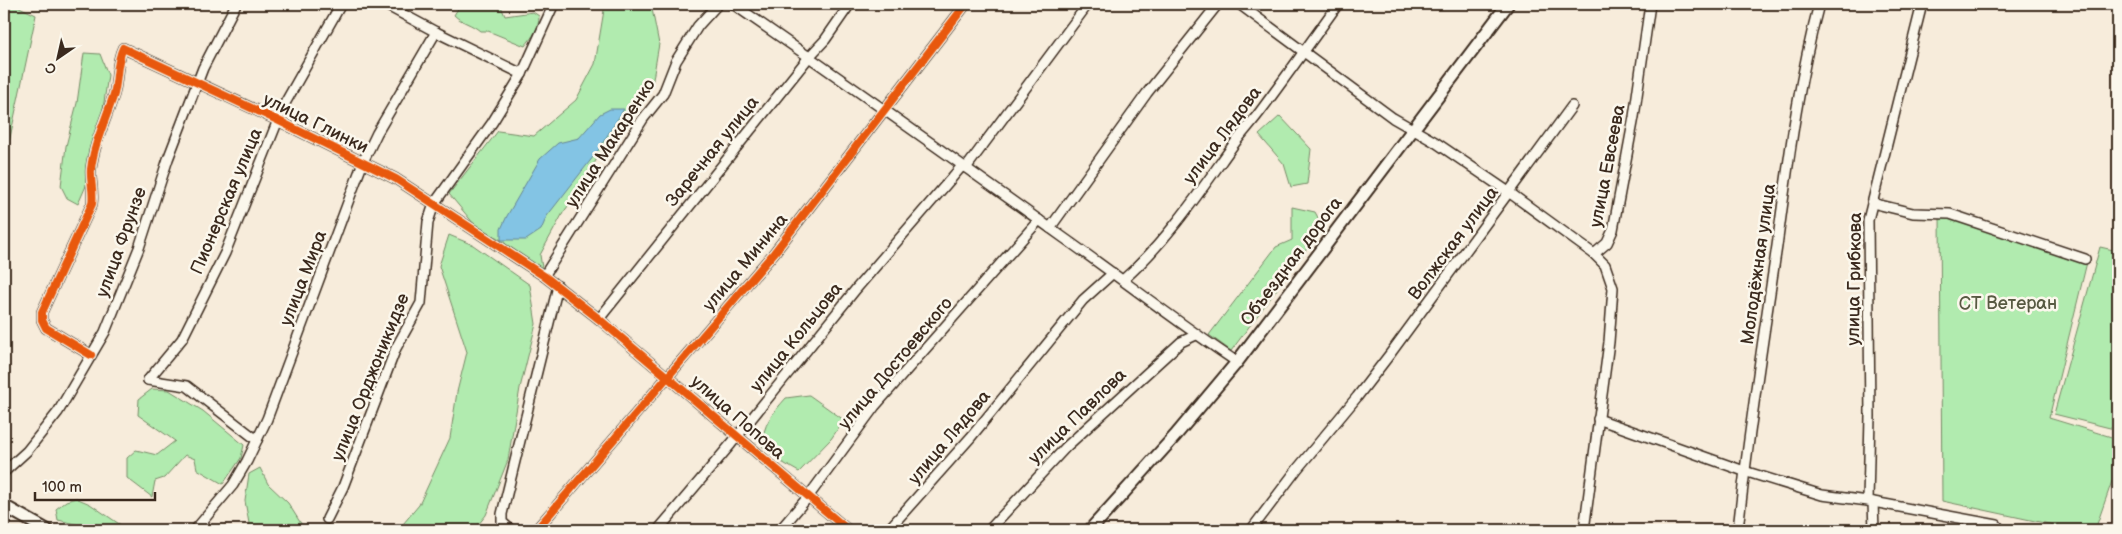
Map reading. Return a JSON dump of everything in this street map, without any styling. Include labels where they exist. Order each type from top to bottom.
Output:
[{"type":"main road","name":"Объездная дорога","points":[[1090,530],[1154,460],[1236,362],[1508,4]]},
{"type":"main road","points":[[4,506],[33,527],[47,530]]},
{"type":"street","name":"улица Фрунзе","points":[[4,472],[27,451],[58,412],[105,332],[139,248],[168,159],[203,68],[236,4]]},
{"type":"street","name":"Пионерская улица","points":[[257,440],[187,386],[148,380],[182,339],[225,253],[277,120],[341,4]]},
{"type":"street","points":[[384,4],[522,74]]},
{"type":"street","name":"улица Макаренко","points":[[544,276],[643,119],[664,94],[676,61],[698,26],[718,4]]},
{"type":"street","points":[[733,4],[885,110],[1236,362]]},
{"type":"street","name":"Заречная улица","points":[[599,318],[809,57],[825,40],[850,4]]},
{"type":"street","name":"улица Минина","points":[[536,530],[669,377],[774,252],[966,4]]},
{"type":"street","name":"улица Кольцова","points":[[658,530],[856,289],[964,167],[1088,4]]},
{"type":"street","points":[[1050,228],[1147,93],[1218,4]]},
{"type":"street","points":[[1240,4],[1357,92],[1510,193],[1594,254]]},
{"type":"street","name":"улица Лядова","points":[[1123,280],[1162,242],[1338,4]]},
{"type":"street","name":"улица Евсеева","points":[[1584,530],[1609,342],[1612,288],[1605,265],[1594,254],[1607,243],[1613,230],[1634,117],[1650,4]]},
{"type":"street","name":"Молодёжная улица","points":[[1738,530],[1744,471],[1792,142],[1812,31],[1819,4]]},
{"type":"street","name":"улица Грибкова","points":[[1874,530],[1871,502],[1868,220],[1922,4]]},
{"type":"street","name":"улица Орджоникидзе","points":[[327,519],[343,487],[396,348],[421,303],[428,222],[434,204],[492,123],[522,74],[552,8]]},
{"type":"street","name":"улица Мира","points":[[196,530],[233,485],[257,440],[267,419],[363,162],[377,133],[436,32]]},
{"type":"street","name":"улица Глинки","points":[[92,355],[46,328],[42,320],[42,312],[92,204],[94,194],[91,171],[94,154],[114,94],[119,56],[123,48],[277,120],[396,179],[488,239]]},
{"type":"street","name":"Волжская улица","points":[[1251,530],[1298,468],[1357,397],[1510,193],[1572,106]]},
{"type":"street","points":[[1872,203],[1913,213],[1950,214],[2085,259]]},
{"type":"street","name":"улица Достоевского","points":[[780,530],[808,497],[875,406],[1039,220]]},
{"type":"street","name":"улица Попова","points":[[488,239],[544,276],[599,318],[848,530]]},
{"type":"street","name":"улица Лядова","points":[[888,530],[971,438],[1084,300],[1112,272]]},
{"type":"street","points":[[511,530],[502,522],[502,514],[558,286]]},
{"type":"street","name":"улица Павлова","points":[[989,530],[1066,447],[1181,342],[1196,334]]},
{"type":"street","points":[[1598,419],[1744,471],[1822,495],[1871,502],[1999,528]]},
{"type":"green space","points":[[4,4],[13,4],[36,15],[4,166]]},
{"type":"green space","points":[[461,4],[500,4],[505,16],[533,12],[539,16],[537,29],[525,46],[488,31],[480,31],[460,20],[454,15]]},
{"type":"green space","points":[[605,4],[651,4],[659,44],[652,85],[641,102],[629,114],[616,146],[596,160],[584,184],[563,213],[540,255],[543,274],[501,240],[474,224],[449,194],[498,131],[534,136],[576,100],[595,64]]},
{"type":"green space","points":[[84,53],[100,54],[108,75],[93,170],[78,204],[67,198],[61,186],[66,146],[77,103]]},
{"type":"green space","points":[[1280,116],[1311,149],[1307,184],[1291,187],[1284,164],[1259,135]]},
{"type":"green space","points":[[1292,207],[1315,212],[1323,227],[1231,351],[1209,335],[1276,247],[1292,240]]},
{"type":"green space","name":"СТ Ветеран","points":[[1940,212],[2088,258],[2049,418],[2118,439],[2118,464],[2095,530],[2077,530],[1942,501]]},
{"type":"green space","points":[[449,235],[473,245],[530,285],[536,324],[520,388],[508,460],[486,515],[474,530],[398,530],[419,505],[450,438],[457,392],[467,352],[439,266]]},
{"type":"green space","points":[[2100,247],[2118,251],[2118,430],[2054,414]]},
{"type":"green space","points":[[152,389],[169,390],[203,411],[244,445],[241,458],[223,484],[197,469],[195,459],[185,455],[164,478],[155,481],[152,497],[127,478],[127,458],[136,450],[157,455],[175,441],[138,415],[139,399]]},
{"type":"green space","points":[[809,395],[844,420],[831,439],[799,472],[778,460],[762,446],[763,438],[766,425],[786,398]]},
{"type":"green space","points":[[260,468],[268,484],[288,503],[305,530],[250,529],[245,501],[249,474]]},
{"type":"green space","points":[[76,498],[90,504],[128,530],[87,530],[79,525],[58,520],[56,509],[66,501]]},
{"type":"water","points":[[610,109],[624,109],[597,152],[547,216],[541,230],[526,240],[501,240],[501,229],[507,216],[540,159],[558,143],[579,138],[600,114]]},
{"type":"cycle path","points":[[536,530],[774,253],[966,4]]},
{"type":"cycle path","points":[[91,355],[46,328],[42,320],[42,312],[92,204],[91,173],[93,159],[97,140],[114,94],[119,59],[123,48],[277,120],[396,179],[544,276],[599,319],[848,530]]}]
